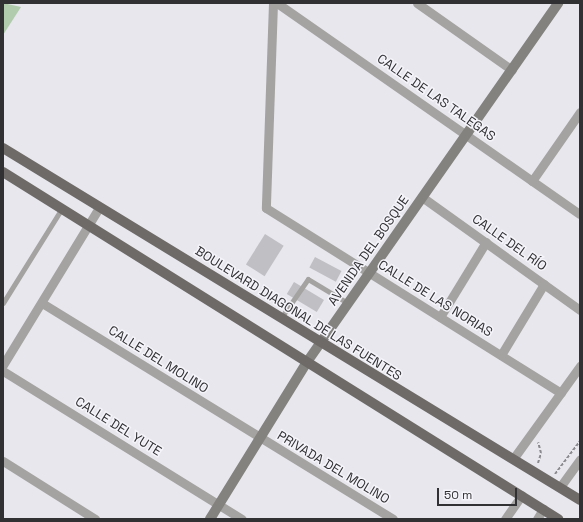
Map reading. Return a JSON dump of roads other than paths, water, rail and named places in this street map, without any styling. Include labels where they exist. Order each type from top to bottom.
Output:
[{"type":"main road","name":"BOULEVARD DIAGONAL DE LAS FUENTES","points":[[3,148],[320,343],[580,500]]},
{"type":"main road","points":[[4,174],[522,495],[558,519]]},
{"type":"street","name":"CALLE DE LAS TALEGAS","points":[[275,3],[580,214]]},
{"type":"street","name":"CALLE DE LAS NORIAS","points":[[275,3],[266,208],[561,393]]},
{"type":"street","points":[[417,3],[512,70]]},
{"type":"street","name":"AVENIDA DEL BOSQUE","points":[[210,519],[307,362],[512,70],[554,4]]},
{"type":"street","points":[[532,181],[580,112]]},
{"type":"street","name":"CALLE DEL RÍO","points":[[422,197],[580,310]]},
{"type":"street","points":[[3,365],[89,228],[99,208]]},
{"type":"street","points":[[440,317],[486,242]]},
{"type":"street","points":[[501,355],[544,284]]},
{"type":"street","name":"CALLE DEL MOLINO","points":[[42,303],[260,439]]},
{"type":"street","points":[[513,459],[580,366]]},
{"type":"street","name":"CALLE DEL YUTE","points":[[3,371],[242,519]]},
{"type":"street","name":"PRIVADA DEL MOLINO","points":[[260,439],[393,519]]},
{"type":"street","points":[[560,488],[580,459]]},
{"type":"street","points":[[3,461],[95,519]]},
{"type":"street","points":[[505,519],[522,495]]},
{"type":"street","points":[[537,519],[543,509]]},
{"type":"lane","points":[[3,302],[61,210]]},
{"type":"lane","points":[[281,319],[308,279],[348,303]]}]
